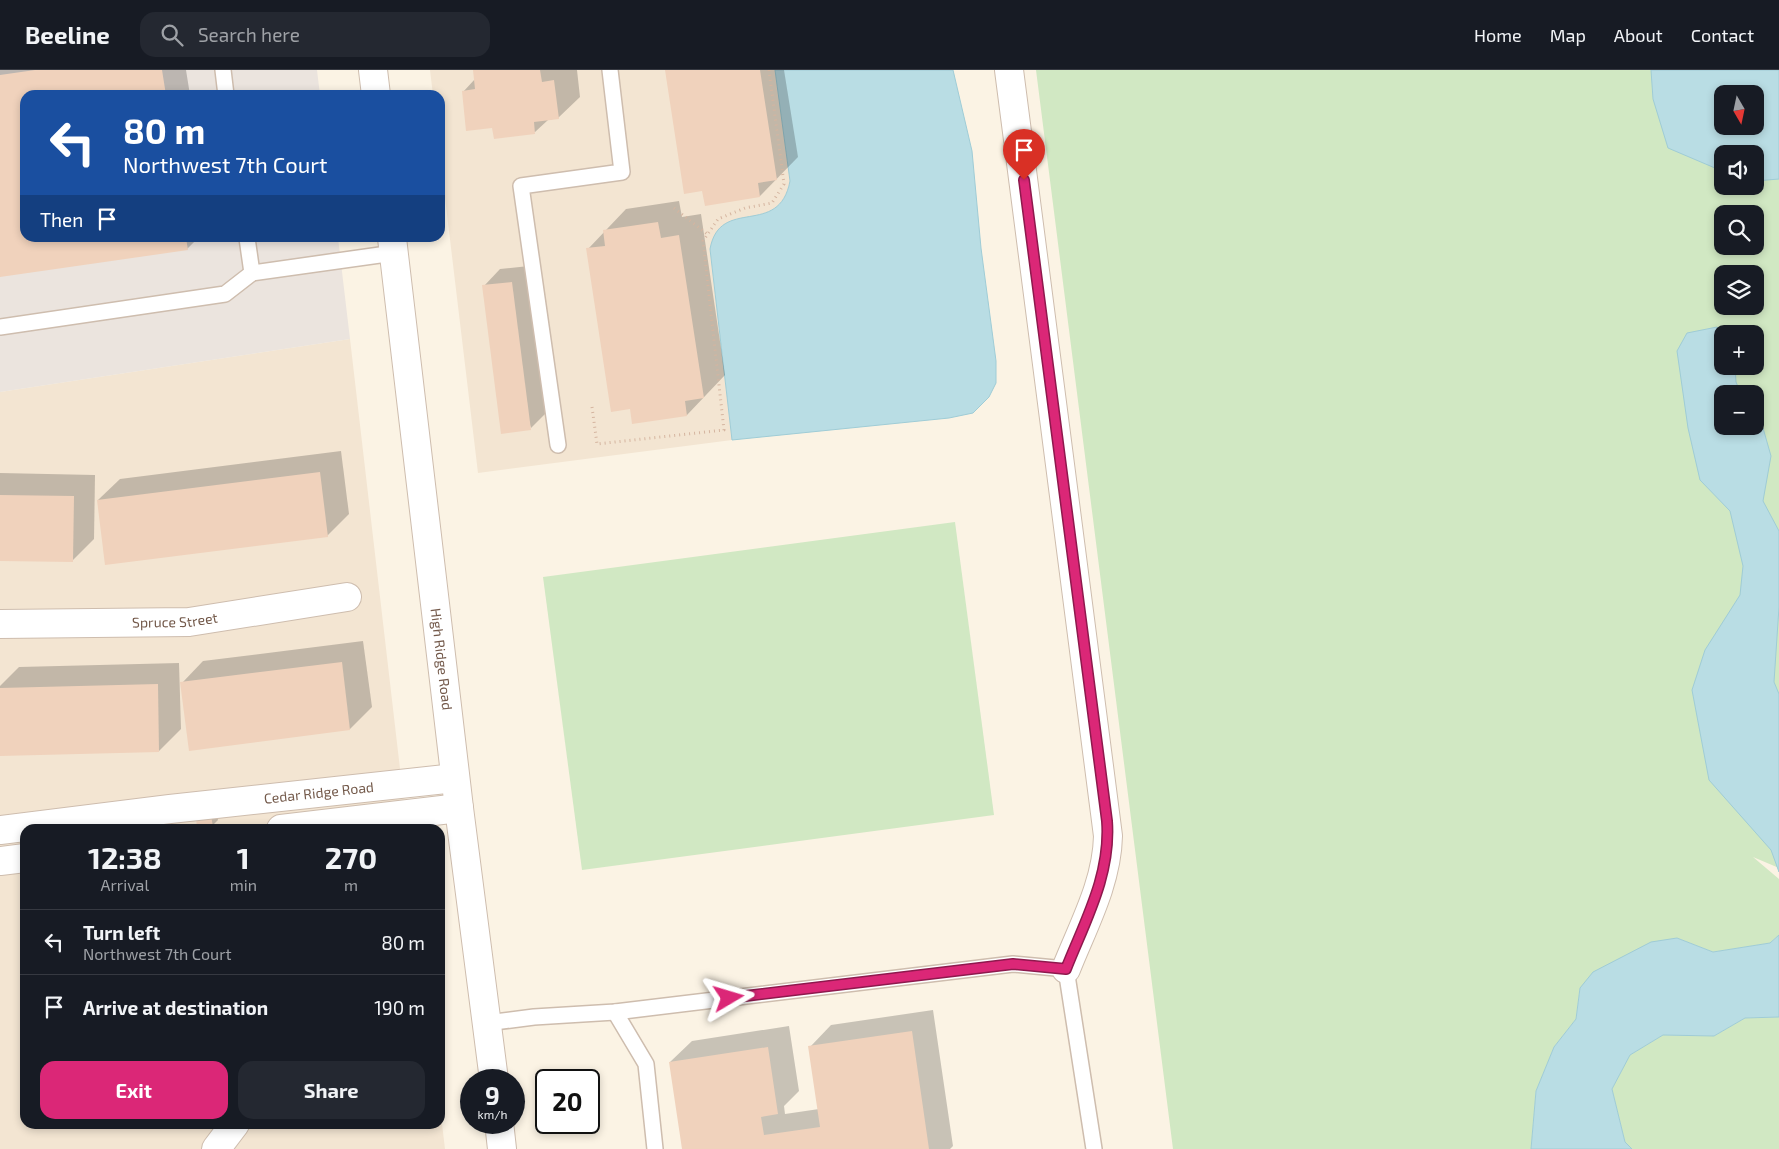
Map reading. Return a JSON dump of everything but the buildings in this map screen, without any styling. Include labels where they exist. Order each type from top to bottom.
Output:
[{"type":"street","points":[[373,70],[375,90]]},
{"type":"street","points":[[1009,70],[1108,836],[1106,865],[1101,882],[1066,969]]},
{"type":"street","name":"High Ridge Road","points":[[393,245],[455,778],[493,1069]]},
{"type":"street","name":"Spruce Street","points":[[0,624],[188,622],[347,598]]},
{"type":"street","name":"Cedar Ridge Road","points":[[100,824],[183,819],[455,778]]},
{"type":"street","points":[[323,824],[459,808]]},
{"type":"street","name":"Cedar Ridge Road","points":[[0,830],[20,829]]},
{"type":"street","points":[[0,861],[20,859]]},
{"type":"street","points":[[216,1149],[231,1129]]},
{"type":"street","points":[[500,1134],[502,1149]]},
{"type":"lane","points":[[223,70],[225,90]]},
{"type":"lane","points":[[558,445],[521,186],[622,172],[610,70]]},
{"type":"lane","points":[[248,242],[252,273]]},
{"type":"lane","points":[[0,327],[225,294],[252,273],[393,245]]},
{"type":"lane","points":[[487,1022],[615,1012],[1013,964],[1066,969],[1094,1149]]},
{"type":"lane","points":[[615,1012],[646,1064],[655,1149]]},
{"type":"path","points":[[592,407],[597,444],[724,430],[703,241],[718,219],[745,208],[772,203],[784,184],[769,70]]},
{"type":"path","points":[[674,208],[708,234]]},
{"type":"shaded area","points":[[0,70],[317,70],[319,90],[20,90],[20,242],[338,242],[350,339],[0,392]]},
{"type":"shaded area","points":[[430,70],[775,70],[790,181],[787,192],[783,202],[774,210],[764,214],[736,219],[710,249],[732,440],[478,473],[445,198],[445,90],[432,90]]},
{"type":"shaded area","points":[[350,339],[406,824],[20,824],[20,1129],[443,1129],[445,1149],[0,1149],[0,392]]},
{"type":"green space","points":[[1036,70],[1779,70],[1779,868],[1753,857],[1779,879],[1779,935],[1770,943],[1713,952],[1677,938],[1580,988],[1576,1019],[1554,1047],[1536,1091],[1531,1149],[1173,1149]]},
{"type":"green space","points":[[955,522],[994,815],[582,870],[543,577]]},
{"type":"green space","points":[[1779,1017],[1779,1149],[1632,1149],[1625,1142],[1612,1089],[1630,1055],[1663,1035],[1714,1036],[1745,1018]]},
{"type":"water","points":[[775,70],[953,70],[972,151],[981,248],[996,361],[996,383],[989,397],[973,413],[949,418],[732,440],[710,249],[716,233],[725,224],[737,219],[762,214],[774,208],[784,198],[790,181]]},
{"type":"water","points":[[1651,70],[1779,70],[1779,179],[1764,180],[1764,145],[1714,145],[1714,168],[1668,148],[1653,99]]},
{"type":"water","points":[[1714,328],[1714,375],[1736,375],[1737,385],[1714,385],[1714,435],[1764,435],[1764,432],[1771,456],[1763,501],[1779,531],[1779,607],[1774,682],[1779,694],[1779,872],[1771,850],[1709,780],[1692,690],[1705,650],[1740,595],[1743,566],[1730,511],[1700,480],[1688,428],[1677,351],[1687,333]]},
{"type":"water","points":[[1779,935],[1779,1017],[1745,1018],[1714,1036],[1663,1035],[1630,1055],[1612,1089],[1625,1142],[1632,1149],[1531,1149],[1536,1091],[1554,1047],[1576,1019],[1580,988],[1593,972],[1651,942],[1677,938],[1713,952],[1770,943]]},
{"type":"route","points":[[729,998],[1013,964],[1066,969],[1101,882],[1108,850],[1107,821],[1024,180]]}]
